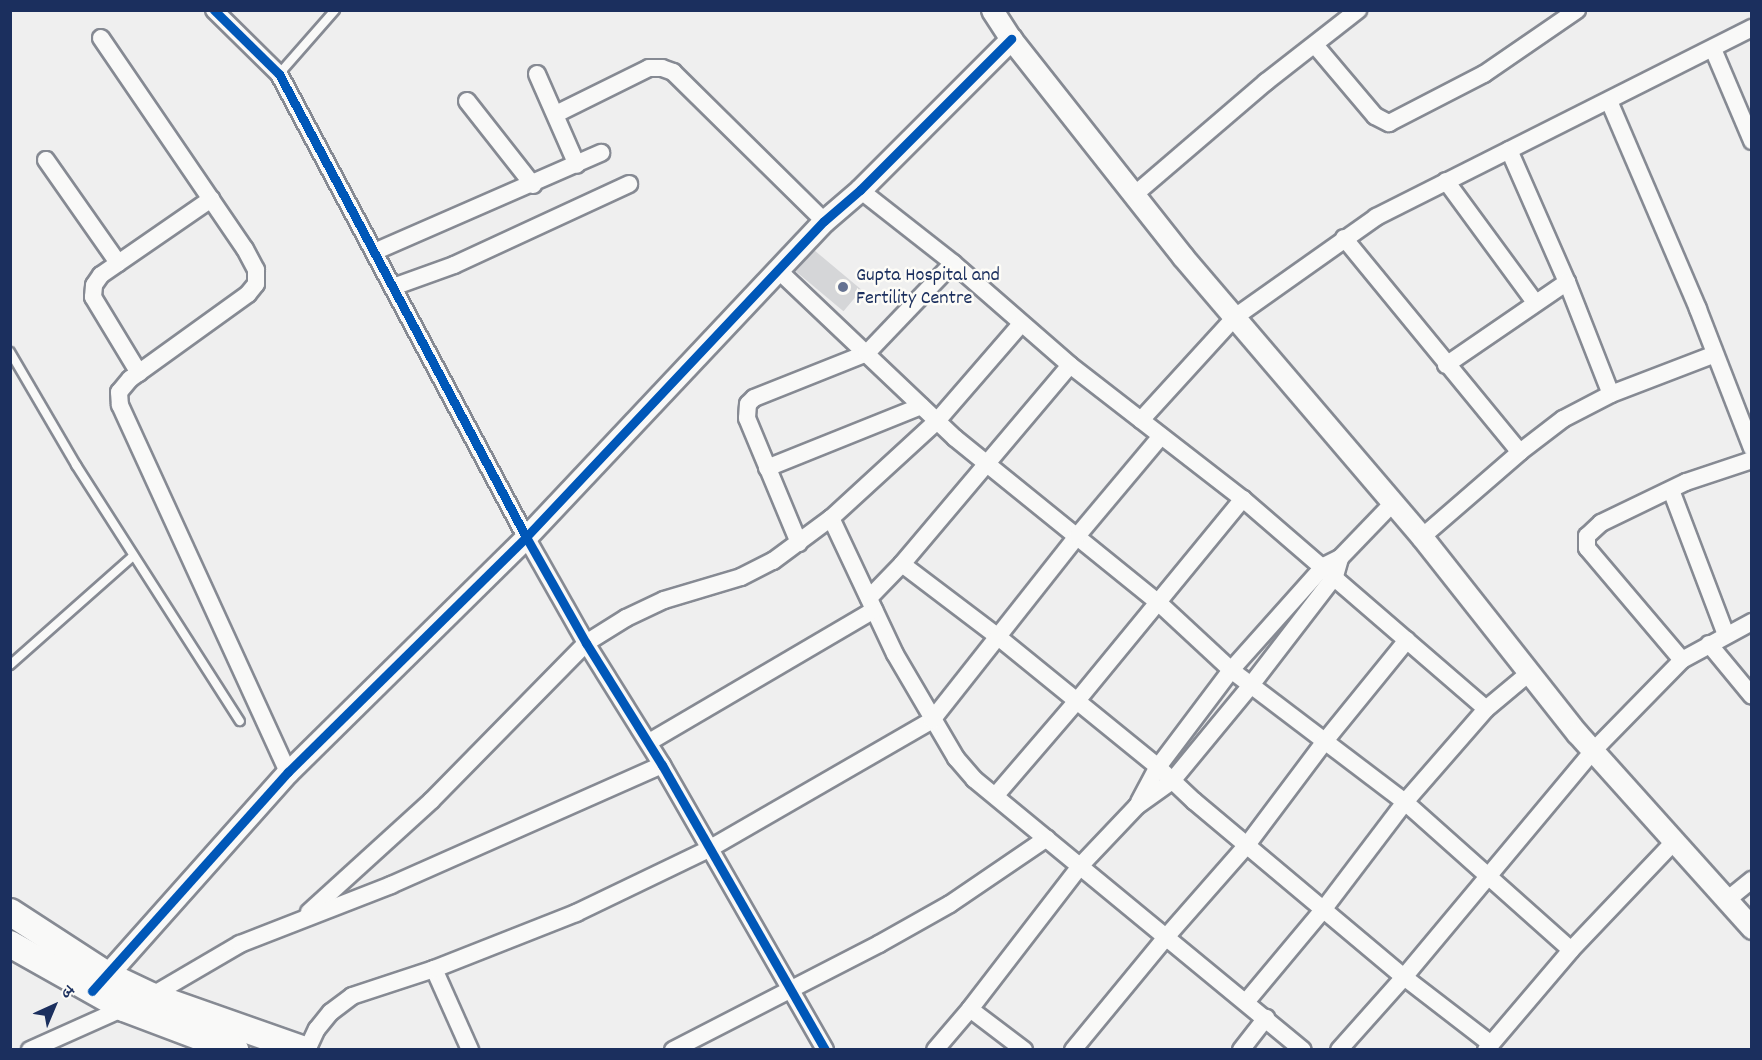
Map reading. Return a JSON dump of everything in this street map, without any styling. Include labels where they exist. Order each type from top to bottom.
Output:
[{"type":"main road","points":[[10,912],[100,983],[124,1008],[235,1050]]},
{"type":"main road","points":[[10,944],[100,983],[151,996],[306,1050]]},
{"type":"street","points":[[214,10],[279,74],[526,537],[586,643],[649,742],[825,1050]]},
{"type":"street","points":[[992,10],[1011,39],[1134,195],[1422,537],[1593,751],[1673,843],[1752,928]]},
{"type":"street","points":[[1134,195],[1266,81],[1358,10]]},
{"type":"street","points":[[1315,45],[1375,116],[1389,123],[1484,74],[1576,10]]},
{"type":"street","points":[[1141,420],[1235,317],[1376,217],[1752,28]]},
{"type":"street","points":[[101,38],[245,249],[256,270],[256,284],[248,294],[139,373],[119,392],[120,405],[288,772]]},
{"type":"street","points":[[100,983],[288,772],[526,537],[824,221],[860,190],[1011,39]]},
{"type":"street","points":[[1713,49],[1752,141]]},
{"type":"street","points":[[556,114],[649,68],[662,68],[673,72],[824,221]]},
{"type":"street","points":[[537,74],[577,165]]},
{"type":"street","points":[[467,101],[532,184]]},
{"type":"street","points":[[1609,101],[1752,448]]},
{"type":"street","points":[[1509,150],[1567,282],[1611,394]]},
{"type":"street","points":[[374,252],[601,153]]},
{"type":"street","points":[[46,159],[118,263]]},
{"type":"street","points":[[1446,181],[1535,302]]},
{"type":"street","points":[[393,287],[454,265],[629,184]]},
{"type":"street","points":[[860,190],[953,263],[1070,365],[1243,499],[1330,571],[1486,709]]},
{"type":"street","points":[[139,373],[93,297],[94,285],[101,275],[211,199]]},
{"type":"street","points":[[1344,238],[1446,365],[1520,452]]},
{"type":"street","points":[[799,543],[747,418],[748,404],[754,398],[867,353],[953,263]]},
{"type":"street","points":[[778,270],[937,421],[1159,603],[1231,670],[1405,802],[1571,950]]},
{"type":"street","points":[[1446,365],[1567,282]]},
{"type":"street","points":[[301,918],[362,867],[431,801],[586,643],[626,618],[664,600],[741,577],[773,561],[799,543],[831,518],[937,421],[1021,324]]},
{"type":"street","points":[[1422,537],[1520,452],[1563,419],[1611,394],[1715,354]]},
{"type":"street","points":[[649,742],[872,604],[986,462],[1070,365]]},
{"type":"street","points":[[767,468],[921,406]]},
{"type":"street","points":[[306,1050],[317,1029],[332,1012],[352,996],[434,969],[576,914],[709,849],[932,720],[1078,535],[1161,436]]},
{"type":"street","points":[[1682,660],[1587,548],[1587,536],[1601,523],[1671,490],[1752,460]]},
{"type":"street","points":[[1671,490],[1726,635]]},
{"type":"street","points":[[996,795],[1159,603],[1243,499]]},
{"type":"street","points":[[935,1050],[970,1009],[1082,865],[1137,806],[1172,781],[1251,685],[1340,558],[1393,502]]},
{"type":"street","points":[[831,518],[895,654],[956,758],[974,779],[1082,865],[1303,1050]]},
{"type":"street","points":[[902,564],[997,636],[1158,767],[1323,910],[1489,1047],[1571,950],[1673,843]]},
{"type":"street","points":[[1137,806],[1158,767],[1231,670],[1330,571]]},
{"type":"street","points":[[1339,1050],[1404,977],[1593,751],[1682,660],[1752,622]]},
{"type":"street","points":[[1073,1050],[1167,936],[1247,845],[1325,741],[1407,640]]},
{"type":"street","points":[[1709,645],[1752,696]]},
{"type":"street","points":[[1246,1002],[1323,910],[1405,802],[1486,709],[1529,673]]},
{"type":"street","points":[[30,1050],[151,996],[240,944],[301,918],[391,885],[662,765]]},
{"type":"street","points":[[673,1050],[790,988],[879,945],[950,904],[1047,838]]},
{"type":"street","points":[[1727,900],[1752,880]]},
{"type":"street","points":[[434,969],[470,1050]]},
{"type":"street","points":[[970,1009],[1024,1050]]},
{"type":"street","points":[[1241,1050],[1266,1018]]},
{"type":"lane","points":[[279,74],[335,10]]},
{"type":"lane","points":[[10,352],[76,465],[240,721]]},
{"type":"lane","points":[[10,664],[133,556]]},
{"type":"building","points":[[814,250],[861,290],[843,311],[796,271]]},
{"type":"cycle path","points":[[214,10],[279,74],[526,537],[586,643],[662,765],[825,1050]]},
{"type":"cycle path","points":[[92,991],[288,772],[526,537],[824,221],[860,190],[1011,39]]},
{"type":"place","name":"Gupta Hospital and Fertility Centre","points":[[843,287]]}]
